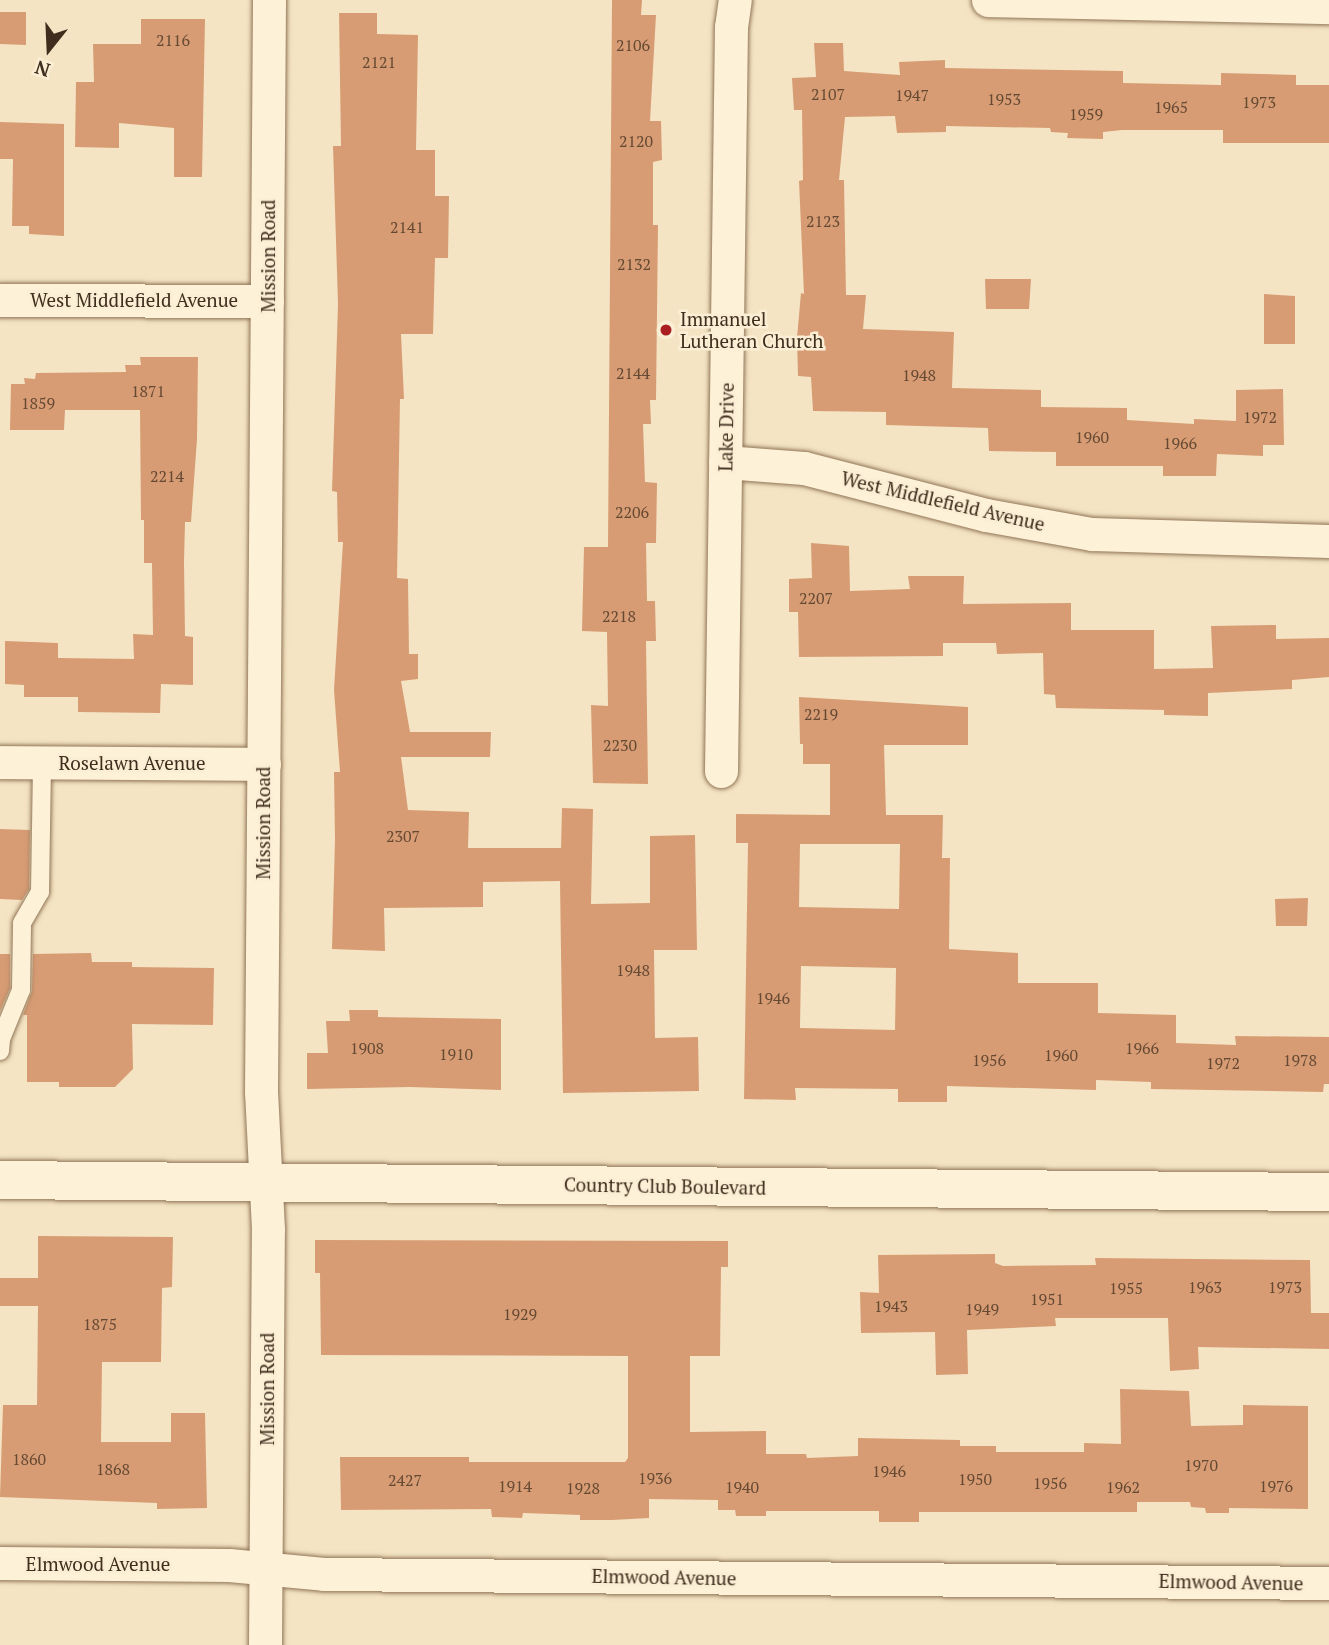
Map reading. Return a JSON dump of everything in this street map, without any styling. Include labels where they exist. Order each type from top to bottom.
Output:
[{"type":"street","name":"Mission Road","points":[[265,1645],[266,1182],[261,1092],[269,0]]},
{"type":"street","name":"Lake Drive","points":[[721,771],[731,27],[735,0]]},
{"type":"street","points":[[988,0],[1329,7]]},
{"type":"street","name":"West Middlefield Avenue","points":[[0,300],[267,301]]},
{"type":"street","name":"West Middlefield Avenue","points":[[725,462],[804,468],[986,515],[1092,534],[1329,541]]},
{"type":"street","name":"Roselawn Avenue","points":[[0,762],[264,764]]},
{"type":"street","name":"Country Club Boulevard","points":[[0,1180],[1329,1192]]},
{"type":"street","name":"Elmwood Avenue","points":[[0,1563],[229,1565],[324,1574],[1329,1583]]},
{"type":"lane","points":[[0,1051],[1,1039],[21,990],[22,923],[40,892],[42,762]]},
{"type":"building","points":[[612,0],[642,0],[641,15],[656,15],[650,121],[661,121],[662,160],[653,162],[653,225],[658,225],[656,400],[650,400],[651,424],[643,424],[645,482],[657,483],[656,543],[646,543],[647,601],[655,601],[656,641],[646,641],[648,784],[593,783],[591,705],[608,706],[607,632],[582,631],[584,547],[608,547]]},
{"type":"building","points":[[0,12],[26,12],[26,45],[0,44]]},
{"type":"building","points":[[339,13],[377,13],[377,34],[418,35],[416,150],[435,150],[435,196],[449,196],[448,258],[435,258],[433,334],[401,334],[404,399],[400,399],[397,578],[408,579],[409,654],[418,654],[418,679],[401,681],[410,732],[491,732],[490,757],[401,757],[408,810],[469,812],[468,848],[561,848],[562,808],[593,809],[591,904],[650,903],[650,836],[695,835],[697,950],[654,950],[655,1038],[698,1037],[699,1091],[563,1093],[560,881],[483,882],[483,907],[384,908],[385,951],[332,949],[334,772],[340,772],[334,690],[343,542],[338,542],[337,492],[332,491],[338,304],[333,146],[341,146]]},
{"type":"building","points":[[141,19],[205,19],[202,177],[174,177],[174,128],[119,123],[119,148],[75,147],[76,82],[94,82],[93,44],[141,44]]},
{"type":"building","points":[[814,43],[843,43],[844,71],[900,75],[899,62],[945,60],[945,68],[1123,71],[1123,83],[1221,85],[1221,73],[1296,75],[1296,85],[1329,85],[1329,143],[1223,143],[1223,130],[1122,130],[1103,132],[1103,139],[1067,138],[1068,133],[1051,132],[1050,128],[946,126],[946,132],[897,133],[895,116],[845,117],[839,180],[844,180],[846,295],[866,295],[863,329],[954,332],[952,388],[1041,390],[1041,407],[1127,408],[1127,420],[1194,424],[1194,419],[1236,421],[1236,390],[1283,389],[1284,445],[1263,445],[1263,456],[1217,454],[1216,476],[1163,476],[1163,466],[1056,466],[1056,452],[989,451],[988,428],[886,425],[886,412],[813,411],[811,377],[798,376],[797,338],[801,293],[804,294],[799,181],[803,180],[802,110],[794,110],[792,78],[816,77]]},
{"type":"building","points":[[0,122],[64,124],[64,236],[29,234],[29,226],[12,226],[13,159],[0,159]]},
{"type":"building","points":[[985,279],[1031,279],[1029,309],[986,309]]},
{"type":"building","points":[[1264,294],[1295,296],[1295,344],[1264,344]]},
{"type":"building","points":[[140,357],[198,357],[197,439],[191,522],[185,522],[184,562],[185,636],[193,637],[193,685],[161,684],[160,713],[78,712],[78,697],[24,697],[24,685],[5,684],[5,641],[58,643],[58,658],[134,659],[133,634],[153,635],[152,563],[144,563],[144,520],[141,520],[140,410],[65,410],[64,430],[10,430],[11,384],[25,384],[24,378],[35,379],[36,373],[126,372],[125,365],[141,365]]},
{"type":"building","points":[[811,543],[849,546],[850,591],[910,589],[908,576],[964,576],[963,604],[1071,603],[1071,630],[1154,630],[1154,669],[1213,668],[1211,626],[1276,625],[1276,639],[1329,638],[1329,677],[1292,680],[1292,689],[1208,693],[1208,716],[1164,715],[1164,710],[1056,708],[1055,695],[1044,694],[1043,653],[997,654],[996,643],[943,643],[943,656],[799,657],[798,612],[789,612],[789,579],[812,578]]},
{"type":"building","points":[[799,697],[968,707],[968,745],[884,745],[886,815],[943,815],[942,858],[950,858],[949,949],[1018,953],[1018,983],[1098,983],[1098,1013],[1176,1015],[1176,1043],[1236,1045],[1235,1036],[1329,1037],[1329,1084],[1324,1084],[1323,1092],[1151,1089],[1151,1082],[1096,1080],[1096,1090],[947,1086],[947,1102],[898,1102],[898,1089],[795,1088],[796,1100],[744,1099],[748,843],[736,843],[736,814],[830,815],[830,764],[803,764],[803,744],[800,744]],"holes":[[[800,844],[900,844],[899,909],[799,907]],[[801,966],[896,968],[895,1030],[800,1028]]]},
{"type":"building","points":[[0,829],[30,830],[29,889],[22,900],[0,899]]},
{"type":"building","points":[[1308,898],[1307,926],[1276,926],[1275,899]]},
{"type":"building","points":[[91,953],[92,962],[132,962],[132,967],[214,968],[213,1025],[132,1024],[133,1069],[115,1087],[59,1087],[59,1082],[27,1082],[27,1015],[23,1015],[32,991],[33,954]]},
{"type":"building","points":[[0,954],[10,954],[10,988],[0,1011]]},
{"type":"building","points":[[349,1010],[378,1010],[378,1017],[501,1019],[501,1090],[410,1087],[307,1089],[307,1053],[328,1053],[326,1021],[350,1021]]},
{"type":"building","points":[[38,1236],[173,1237],[172,1287],[162,1288],[161,1362],[102,1362],[101,1442],[171,1442],[171,1413],[205,1413],[207,1508],[157,1509],[157,1503],[0,1497],[3,1405],[37,1405],[38,1306],[0,1306],[0,1278],[38,1278]]},
{"type":"building","points":[[315,1240],[728,1241],[728,1267],[721,1267],[720,1356],[690,1356],[690,1432],[766,1431],[766,1454],[806,1454],[807,1458],[858,1456],[858,1438],[960,1440],[960,1446],[996,1446],[996,1452],[1084,1452],[1084,1443],[1121,1444],[1120,1389],[1189,1391],[1191,1426],[1243,1425],[1243,1405],[1308,1406],[1308,1509],[1229,1508],[1229,1513],[1206,1513],[1205,1508],[1191,1507],[1190,1502],[1137,1502],[1137,1512],[919,1512],[919,1522],[879,1522],[879,1511],[766,1511],[766,1516],[736,1516],[735,1510],[718,1510],[718,1500],[649,1499],[649,1518],[612,1520],[580,1520],[580,1515],[523,1513],[522,1518],[492,1517],[491,1509],[341,1510],[340,1457],[469,1457],[469,1462],[625,1462],[628,1458],[628,1356],[321,1355],[320,1273],[315,1273]]},
{"type":"building","points":[[995,1254],[995,1263],[1003,1266],[1096,1265],[1095,1258],[1310,1260],[1311,1313],[1329,1313],[1329,1349],[1198,1347],[1199,1369],[1170,1371],[1168,1318],[1055,1318],[1056,1326],[967,1330],[968,1374],[936,1375],[935,1332],[861,1333],[860,1292],[879,1293],[878,1255]]},
{"type":"place","name":"Immanuel Lutheran Church","points":[[666,330]]}]
